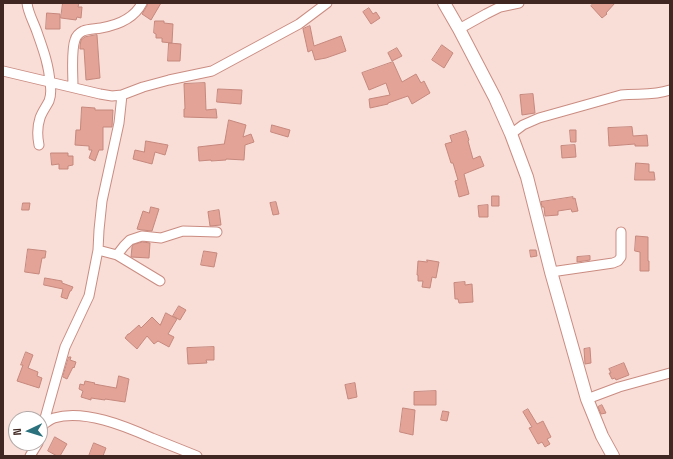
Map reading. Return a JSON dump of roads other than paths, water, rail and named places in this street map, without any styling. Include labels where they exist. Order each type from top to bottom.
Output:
[{"type":"street","points":[[27,3],[47,64],[51,92],[49,100],[40,116],[37,135],[39,145]]},
{"type":"street","points":[[73,87],[74,41],[78,34],[84,30],[117,24],[131,17],[137,12],[142,3]]},
{"type":"street","points":[[3,71],[112,96],[122,96],[143,87],[212,71],[299,24],[327,3]]},
{"type":"street","points":[[444,3],[459,28],[495,98],[511,134],[527,177],[551,272],[588,399],[609,454]]},
{"type":"street","points":[[459,28],[500,7],[519,3]]},
{"type":"street","points":[[511,134],[523,125],[539,118],[621,95],[651,95],[670,90]]},
{"type":"street","points":[[47,411],[65,348],[89,296],[98,250],[102,201],[119,124],[122,96]]},
{"type":"street","points":[[117,255],[130,240],[142,236],[161,238],[183,231],[217,232]]},
{"type":"street","points":[[551,272],[618,261],[621,257],[621,232]]},
{"type":"street","points":[[98,250],[117,255],[160,281]]},
{"type":"street","points":[[588,399],[619,387],[670,373]]},
{"type":"street","points":[[48,421],[53,418],[66,416],[100,419],[126,427],[198,456]]}]
